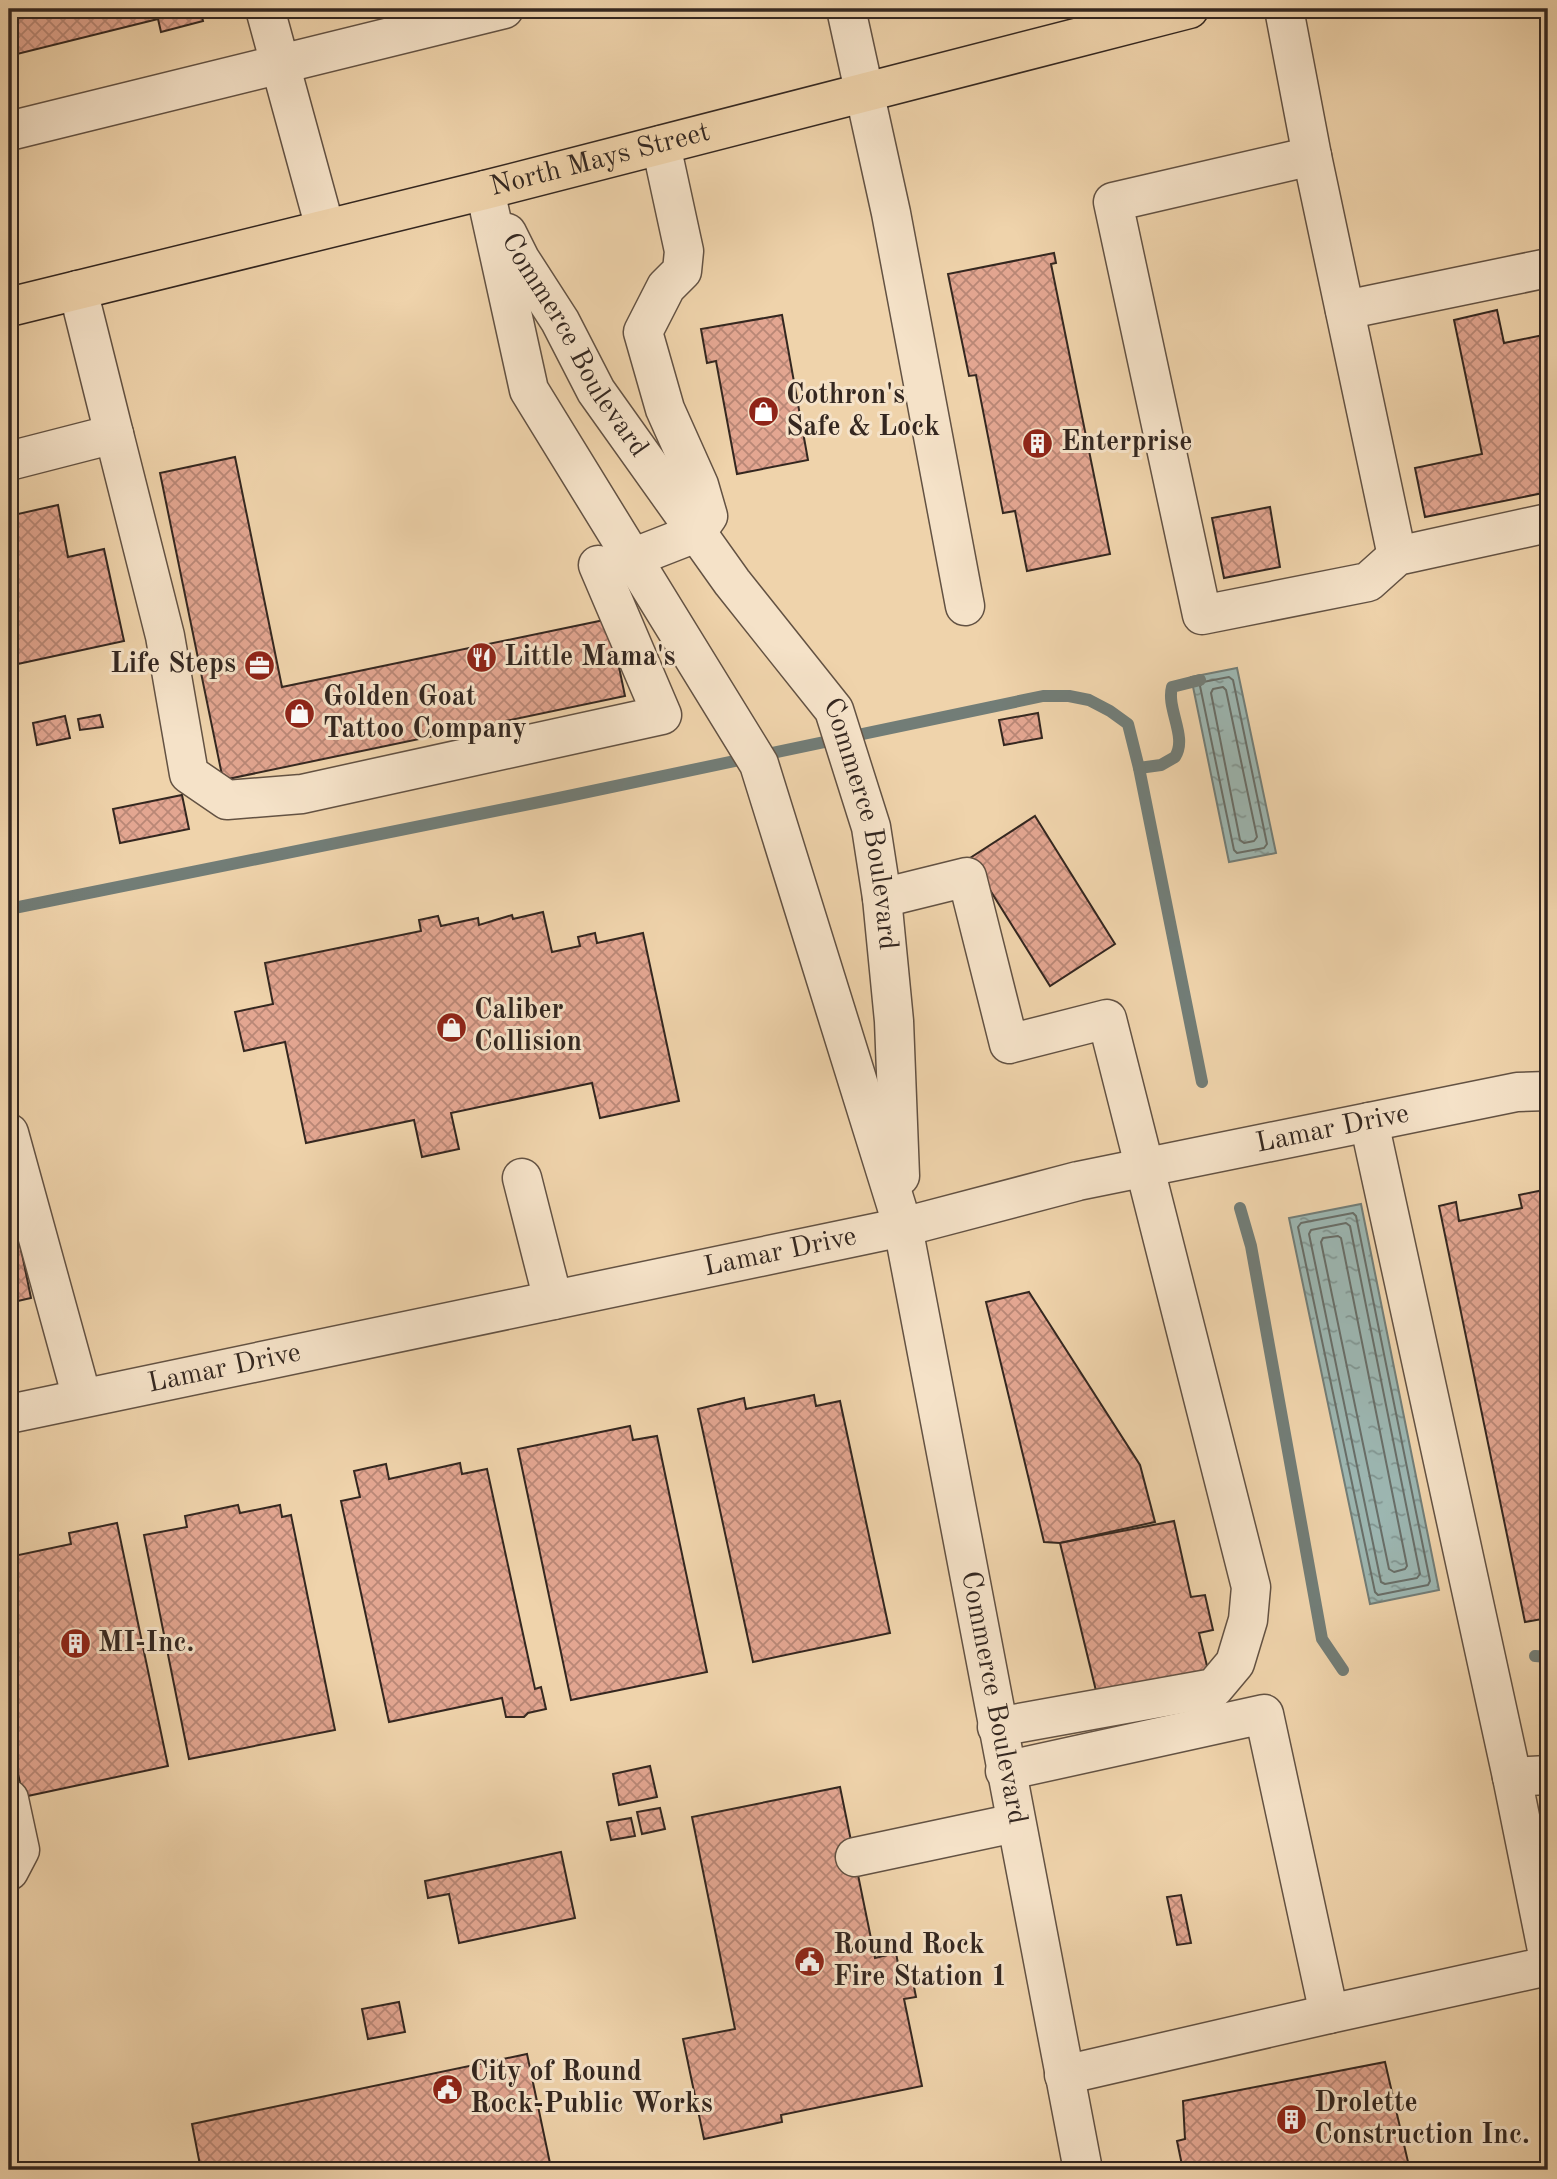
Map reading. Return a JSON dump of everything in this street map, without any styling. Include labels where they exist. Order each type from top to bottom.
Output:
[{"type":"main road","name":"North Mays Street","points":[[9,307],[485,190],[1189,9]]},
{"type":"street","points":[[265,9],[325,228]]},
{"type":"street","points":[[9,131],[504,9]]},
{"type":"street","points":[[846,9],[891,213],[965,606]]},
{"type":"street","points":[[1284,9],[1312,156],[1397,556]]},
{"type":"street","points":[[78,290],[165,636],[189,774],[227,800],[302,794],[663,715],[615,561],[696,533],[708,516],[699,485],[665,409],[643,332],[666,287],[681,271],[684,251],[661,145]]},
{"type":"street","points":[[1312,156],[1113,202],[1202,615],[1368,582],[1397,556],[1548,523]]},
{"type":"street","name":"Commerce Boulevard","points":[[485,190],[520,259],[561,321],[596,391],[696,533],[834,710],[872,827],[882,898],[894,1021],[902,1227]]},
{"type":"street","name":"Commerce Boulevard","points":[[485,190],[529,390],[615,561],[759,764],[902,1227],[1083,2170]]},
{"type":"street","points":[[1345,310],[1548,268]]},
{"type":"street","points":[[9,461],[114,434]]},
{"type":"street","points":[[882,898],[967,877],[1009,1044],[1107,1019],[1251,1587],[1248,1620],[1235,1662],[1214,1688],[997,1727]]},
{"type":"street","name":"Lamar Drive","points":[[9,1414],[902,1227],[1078,1181],[1144,1167],[1517,1092],[1548,1091]]},
{"type":"street","points":[[1369,1122],[1530,1776],[1548,1955]]},
{"type":"street","points":[[9,1133],[82,1398]]},
{"type":"street","points":[[522,1178],[553,1300]]},
{"type":"street","points":[[1005,1771],[1264,1714],[1329,2014]]},
{"type":"street","points":[[9,1799],[20,1850],[9,1871]]},
{"type":"street","points":[[855,1857],[1015,1823]]},
{"type":"street","points":[[1064,2075],[1548,1966]]},
{"type":"water","points":[[1237,668],[1276,853],[1229,862],[1191,677]]},
{"type":"water","points":[[1361,1204],[1439,1590],[1370,1604],[1289,1218]]},
{"type":"building","points":[[9,9],[200,9],[203,21],[161,32],[158,19],[9,56]]},
{"type":"building","name":"Enterprise","points":[[1054,253],[1056,263],[1051,264],[1110,554],[1027,571],[1015,511],[1003,513],[976,375],[969,376],[948,274]]},
{"type":"building","points":[[1497,310],[1504,343],[1548,334],[1548,492],[1425,517],[1415,468],[1482,454],[1454,320]]},
{"type":"building","name":"Cothron's Safe & Lock","points":[[782,315],[808,460],[737,474],[716,361],[707,363],[701,329]]},
{"type":"building","points":[[235,457],[282,687],[609,619],[625,696],[223,780],[160,473]]},
{"type":"building","points":[[58,505],[68,557],[104,549],[124,641],[13,665],[9,643],[9,516]]},
{"type":"building","points":[[1270,507],[1280,567],[1224,578],[1212,518]]},
{"type":"building","points":[[1038,713],[1042,738],[1004,745],[999,720]]},
{"type":"building","points":[[100,715],[103,727],[80,730],[78,719]]},
{"type":"building","points":[[65,716],[70,738],[37,745],[33,723]]},
{"type":"building","points":[[182,795],[189,829],[120,843],[113,809]]},
{"type":"building","points":[[1035,816],[1115,944],[1050,986],[970,858]]},
{"type":"building","name":"Caliber Collision","points":[[543,912],[552,952],[580,946],[578,937],[595,933],[597,943],[643,933],[679,1101],[600,1118],[592,1083],[451,1113],[459,1149],[422,1157],[414,1120],[306,1143],[285,1042],[244,1051],[235,1012],[273,1004],[265,963],[421,931],[419,920],[438,916],[441,926],[478,918],[479,925],[512,915],[513,919]]},
{"type":"building","points":[[1548,1189],[1548,1618],[1525,1622],[1439,1206],[1456,1202],[1459,1221],[1522,1208],[1519,1195]]},
{"type":"building","points":[[9,1190],[31,1298],[9,1303]]},
{"type":"building","points":[[1029,1292],[1140,1465],[1155,1522],[1060,1543],[1044,1542],[986,1302]]},
{"type":"building","points":[[814,1395],[816,1406],[840,1401],[890,1633],[753,1662],[698,1409],[744,1398],[746,1409]]},
{"type":"building","points":[[630,1426],[633,1440],[657,1436],[707,1672],[571,1700],[518,1449]]},
{"type":"building","points":[[460,1463],[462,1474],[487,1469],[535,1689],[541,1687],[546,1709],[528,1713],[524,1717],[506,1717],[502,1698],[389,1722],[341,1501],[360,1497],[354,1471],[386,1464],[389,1479]]},
{"type":"building","points":[[238,1505],[240,1513],[280,1505],[282,1517],[291,1515],[335,1730],[189,1759],[144,1535],[187,1527],[185,1516]]},
{"type":"building","points":[[1174,1521],[1191,1597],[1205,1595],[1213,1630],[1199,1633],[1209,1674],[1098,1699],[1060,1543]]},
{"type":"building","name":"MI-Inc.","points":[[117,1523],[168,1766],[23,1797],[9,1731],[9,1557],[71,1544],[69,1533]]},
{"type":"building","points":[[650,1766],[657,1797],[619,1805],[613,1774]]},
{"type":"building","name":"Round Rock Fire Station 1","points":[[840,1787],[875,1958],[896,1953],[899,1969],[910,1967],[916,1997],[904,1999],[922,2086],[781,2115],[782,2122],[704,2139],[683,2039],[735,2029],[692,1817]]},
{"type":"building","points":[[660,1808],[665,1829],[642,1834],[637,1812]]},
{"type":"building","points":[[631,1818],[635,1836],[611,1840],[607,1822]]},
{"type":"building","points":[[561,1852],[575,1918],[459,1943],[449,1894],[428,1898],[425,1881]]},
{"type":"building","points":[[1181,1895],[1191,1943],[1177,1945],[1167,1897]]},
{"type":"building","points":[[399,2002],[405,2032],[368,2039],[362,2009]]},
{"type":"building","name":"City of Round Rock-Public Works","points":[[527,2054],[551,2168],[201,2170],[192,2124]]},
{"type":"building","name":"Drolette Construction Inc.","points":[[1385,2062],[1408,2162],[1370,2170],[1183,2170],[1177,2141],[1185,2139],[1183,2101]]},
{"type":"waterway","points":[[1139,768],[1161,765],[1175,757],[1179,741],[1172,704],[1172,687],[1200,680]]},
{"type":"waterway","points":[[9,909],[559,798],[1043,696],[1069,696],[1089,700],[1128,724],[1202,1082]]},
{"type":"waterway","points":[[1240,1208],[1251,1246],[1322,1639],[1343,1670]]},
{"type":"waterway","points":[[1535,1656],[1548,1657]]},
{"type":"place","name":"Cothron's Safe & Lock","points":[[763,412]]},
{"type":"place","name":"Enterprise","points":[[1038,443]]},
{"type":"place","name":"Little Mama's","points":[[481,658]]},
{"type":"place","name":"Life Steps","points":[[259,665]]},
{"type":"place","name":"Golden Goat Tattoo Company","points":[[300,714]]},
{"type":"place","name":"Caliber Collision","points":[[451,1027]]},
{"type":"place","name":"MI-Inc.","points":[[75,1644]]},
{"type":"place","name":"Round Rock Fire Station 1","points":[[810,1962]]},
{"type":"place","name":"City of Round Rock-Public Works","points":[[447,2089]]},
{"type":"place","name":"Drolette Construction Inc.","points":[[1291,2120]]}]
